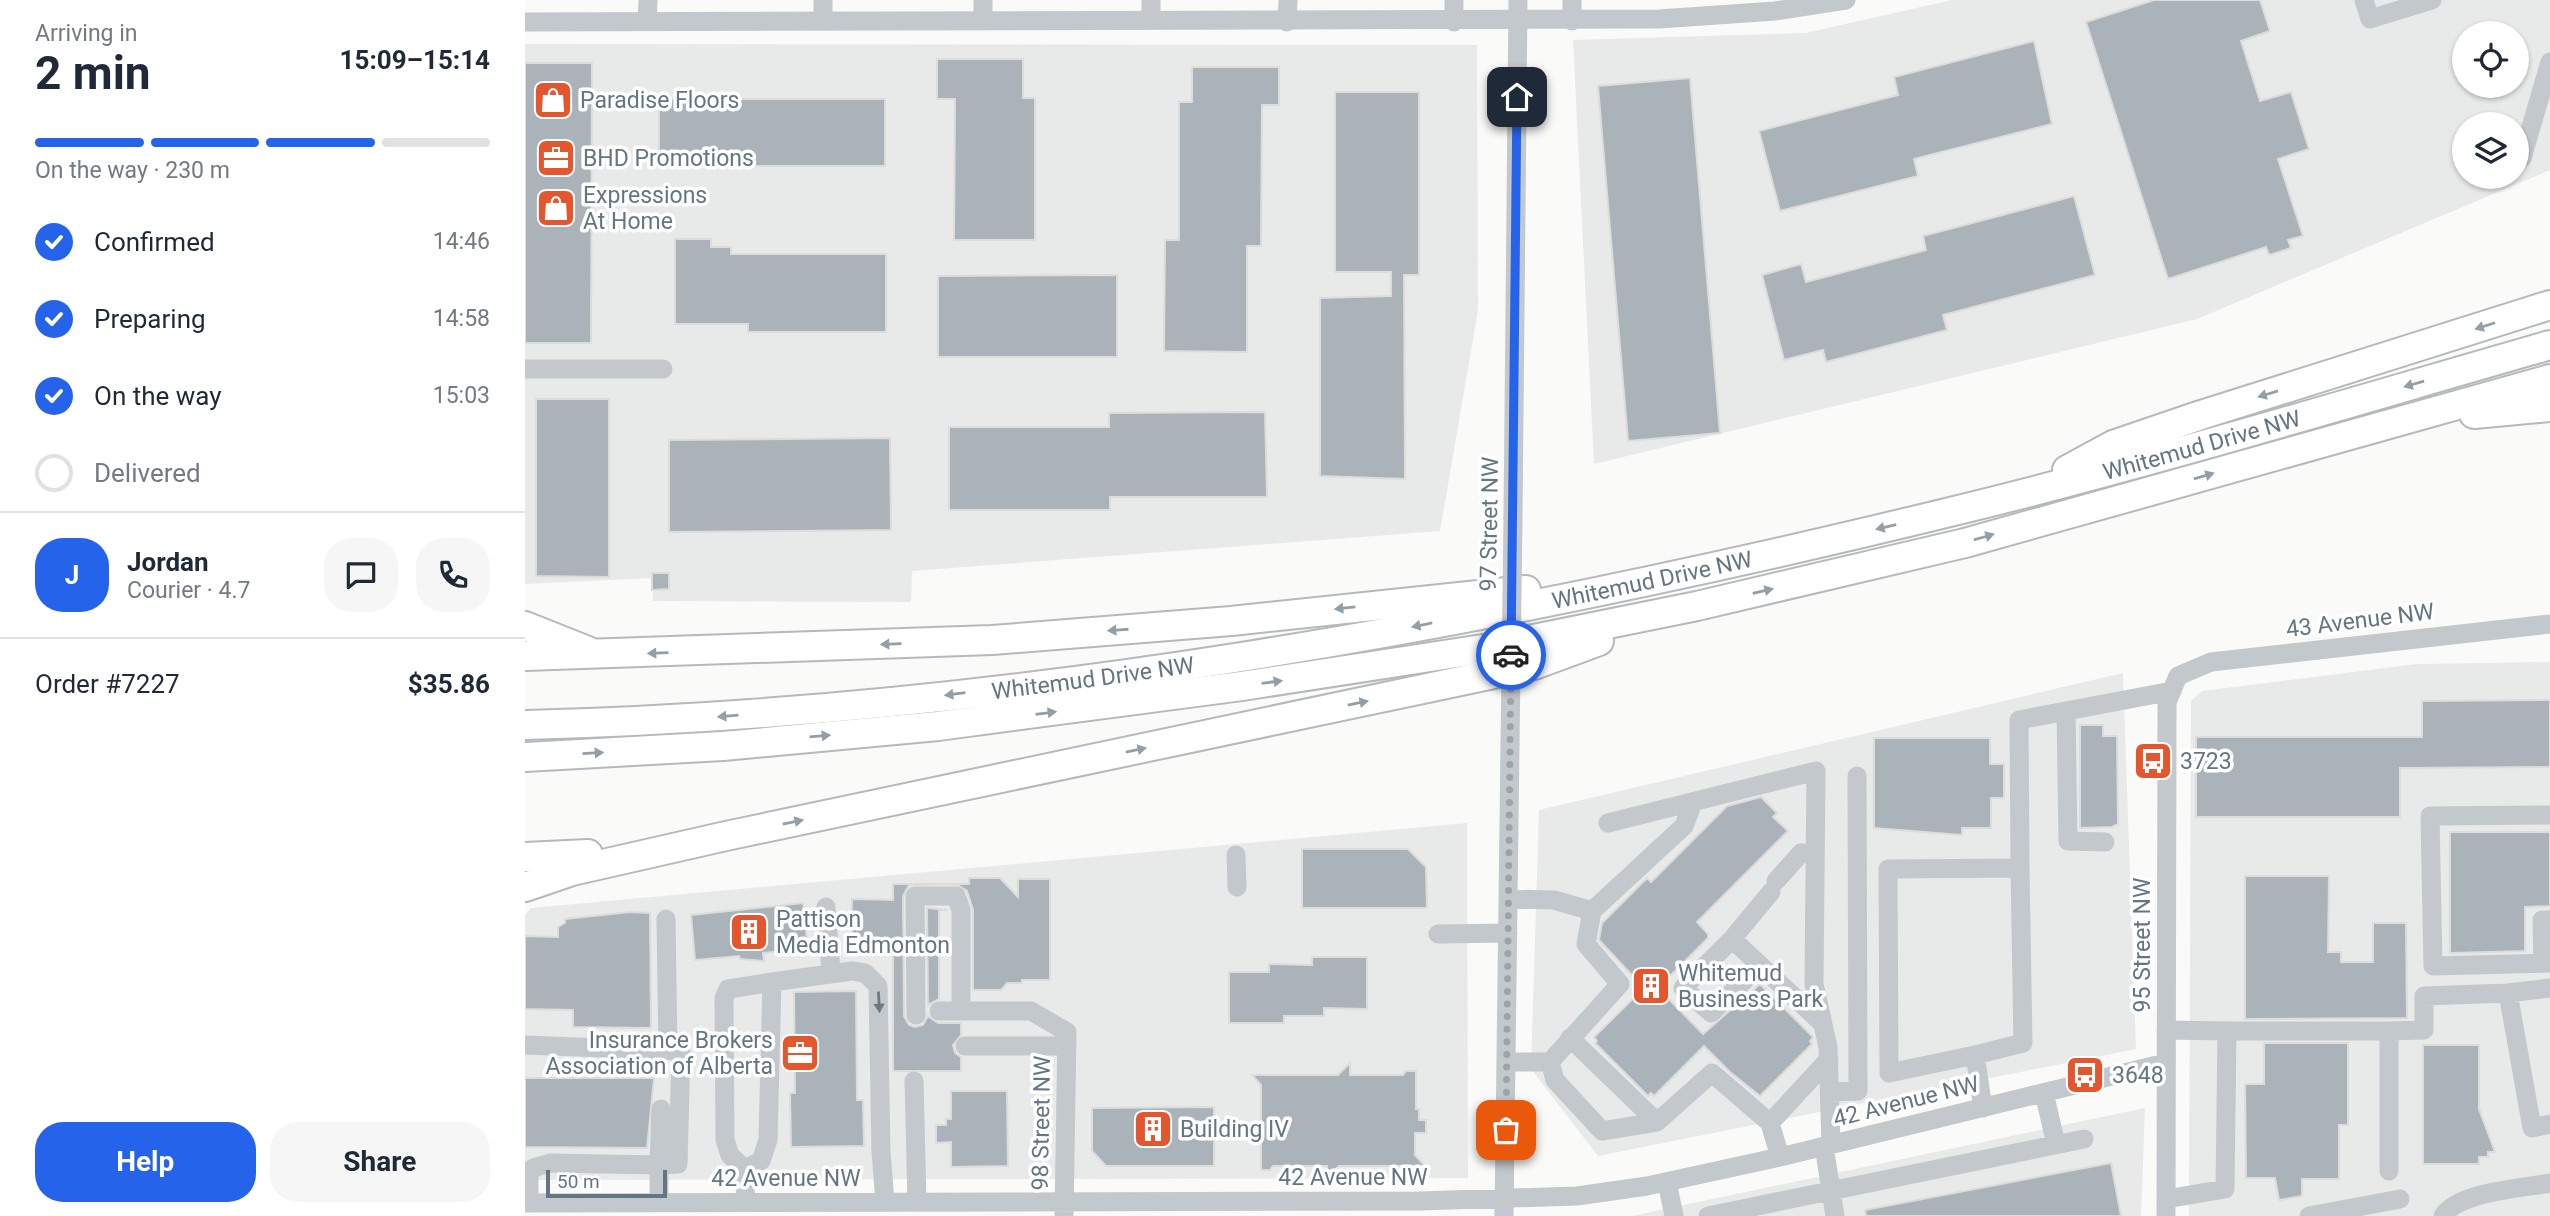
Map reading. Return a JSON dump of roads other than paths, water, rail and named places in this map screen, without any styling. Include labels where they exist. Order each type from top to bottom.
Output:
[{"type":"highway","points":[[2023,493],[2113,445],[2550,305]]},
{"type":"highway","name":"Whitemud Drive NW","points":[[525,725],[745,715],[1055,682],[1362,636],[1602,592],[2023,493],[2550,345]]},
{"type":"highway","name":"Whitemud Drive NW","points":[[525,757],[723,746],[938,726],[1062,711],[1489,648],[1697,606],[1965,543],[2550,379]]},
{"type":"highway","points":[[2405,421],[2550,407]]},
{"type":"highway","points":[[525,656],[992,640],[1231,621],[1475,593],[1531,589],[1602,592]]},
{"type":"highway","points":[[525,887],[572,871],[726,836],[1489,675],[1534,664],[1697,606]]},
{"type":"highway","points":[[525,626],[600,655]]},
{"type":"highway","points":[[525,857],[594,854],[726,836]]},
{"type":"street","points":[[647,0],[647,22]]},
{"type":"street","points":[[823,0],[823,21]]},
{"type":"street","points":[[983,0],[983,21]]},
{"type":"street","points":[[1151,0],[1151,20]]},
{"type":"street","points":[[1287,22],[1288,0]]},
{"type":"street","points":[[1454,0],[1454,22]]},
{"type":"street","name":"97 Street NW","points":[[1505,1208],[1518,0]]},
{"type":"street","points":[[1572,0],[1572,21]]},
{"type":"street","points":[[2364,0],[2370,19],[2432,0]]},
{"type":"street","points":[[525,22],[1572,21],[1694,8],[1835,1]]},
{"type":"street","points":[[2529,134],[2550,62]]},
{"type":"street","points":[[525,369],[663,369]]},
{"type":"street","name":"43 Avenue NW","points":[[2020,868],[2018,720],[2175,684],[2211,662],[2550,624]]},
{"type":"street","name":"95 Street NW","points":[[2166,1208],[2167,702],[2175,684]]},
{"type":"street","points":[[2066,711],[2068,841],[2105,842]]},
{"type":"street","points":[[1608,823],[1692,805],[1816,771],[1814,984],[1829,1059],[1828,1145],[1830,1189],[1835,1216]]},
{"type":"street","points":[[1830,1092],[1858,1091],[1857,776]]},
{"type":"street","points":[[1550,1062],[1620,984],[1587,944],[1592,911],[1684,826],[1692,805]]},
{"type":"street","points":[[2550,815],[2430,816],[2433,966],[2547,963],[2542,920],[2550,920]]},
{"type":"street","points":[[1759,965],[1711,1013],[1683,988],[1732,939],[1801,853],[1815,854]]},
{"type":"street","points":[[1236,855],[1237,887]]},
{"type":"street","points":[[2020,868],[2023,1043],[1975,1055],[1889,1073],[1888,869],[2020,868]]},
{"type":"street","points":[[916,1015],[915,895],[956,895],[961,910],[961,1011]]},
{"type":"street","points":[[1509,899],[1554,900],[1592,911]]},
{"type":"street","points":[[826,907],[831,972]]},
{"type":"street","points":[[666,919],[668,1050]]},
{"type":"street","points":[[1438,934],[1508,933]]},
{"type":"street","points":[[1732,939],[1823,1024]]},
{"type":"street","points":[[746,1202],[744,1169],[730,1156],[725,1140],[724,998],[727,989],[831,972],[865,973],[878,986],[881,1152],[885,1202]]},
{"type":"street","points":[[744,1169],[761,1161],[767,1153],[772,982]]},
{"type":"street","points":[[2166,1030],[2424,1030],[2424,996],[2508,993],[2550,988]]},
{"type":"street","points":[[2508,993],[2532,1128],[2550,1124]]},
{"type":"street","points":[[939,1011],[1031,1011],[1067,1039]]},
{"type":"street","points":[[2166,1208],[2225,1189],[2227,1031]]},
{"type":"street","points":[[2389,1031],[2389,1171]]},
{"type":"street","points":[[1570,1038],[1657,1122]]},
{"type":"street","points":[[965,1046],[1067,1039]]},
{"type":"street","name":"98 Street NW","points":[[1064,1208],[1067,1039]]},
{"type":"street","points":[[525,1045],[681,1051],[678,1164],[550,1163],[533,1168],[529,1175],[527,1203]]},
{"type":"street","points":[[1975,1055],[1983,1108]]},
{"type":"street","points":[[1770,1123],[1829,1059]]},
{"type":"street","points":[[1506,1062],[1550,1062]]},
{"type":"street","points":[[1550,1062],[1555,1080],[1602,1131],[1657,1122],[1712,1073],[1770,1123],[1780,1157]]},
{"type":"street","name":"42 Avenue NW","points":[[527,1203],[916,1202],[1064,1208],[1505,1208],[1667,1182],[2165,1063]]},
{"type":"street","points":[[914,1081],[916,1202]]},
{"type":"street","points":[[2044,1093],[2056,1144]]},
{"type":"street","points":[[659,1202],[661,1109]]},
{"type":"street","points":[[1708,1216],[2084,1139]]},
{"type":"street","points":[[1667,1182],[1674,1216]]},
{"type":"street","points":[[2443,1216],[2449,1207],[2479,1196],[2550,1183]]},
{"type":"street","points":[[2309,1216],[2400,1199]]},
{"type":"place","name":"Paradise Floors","points":[[553,100]]},
{"type":"place","name":"BHD Promotions","points":[[556,158]]},
{"type":"place","name":"Expressions At Home","points":[[556,208]]},
{"type":"place","name":"3723","points":[[2153,761]]},
{"type":"place","name":"Pattison Media Edmonton","points":[[749,932]]},
{"type":"place","name":"Whitemud Business Park","points":[[1651,986]]},
{"type":"place","name":"Insurance Brokers Association of Alberta","points":[[800,1053]]},
{"type":"place","name":"3648","points":[[2085,1075]]},
{"type":"place","name":"Building IV","points":[[1153,1129]]}]
